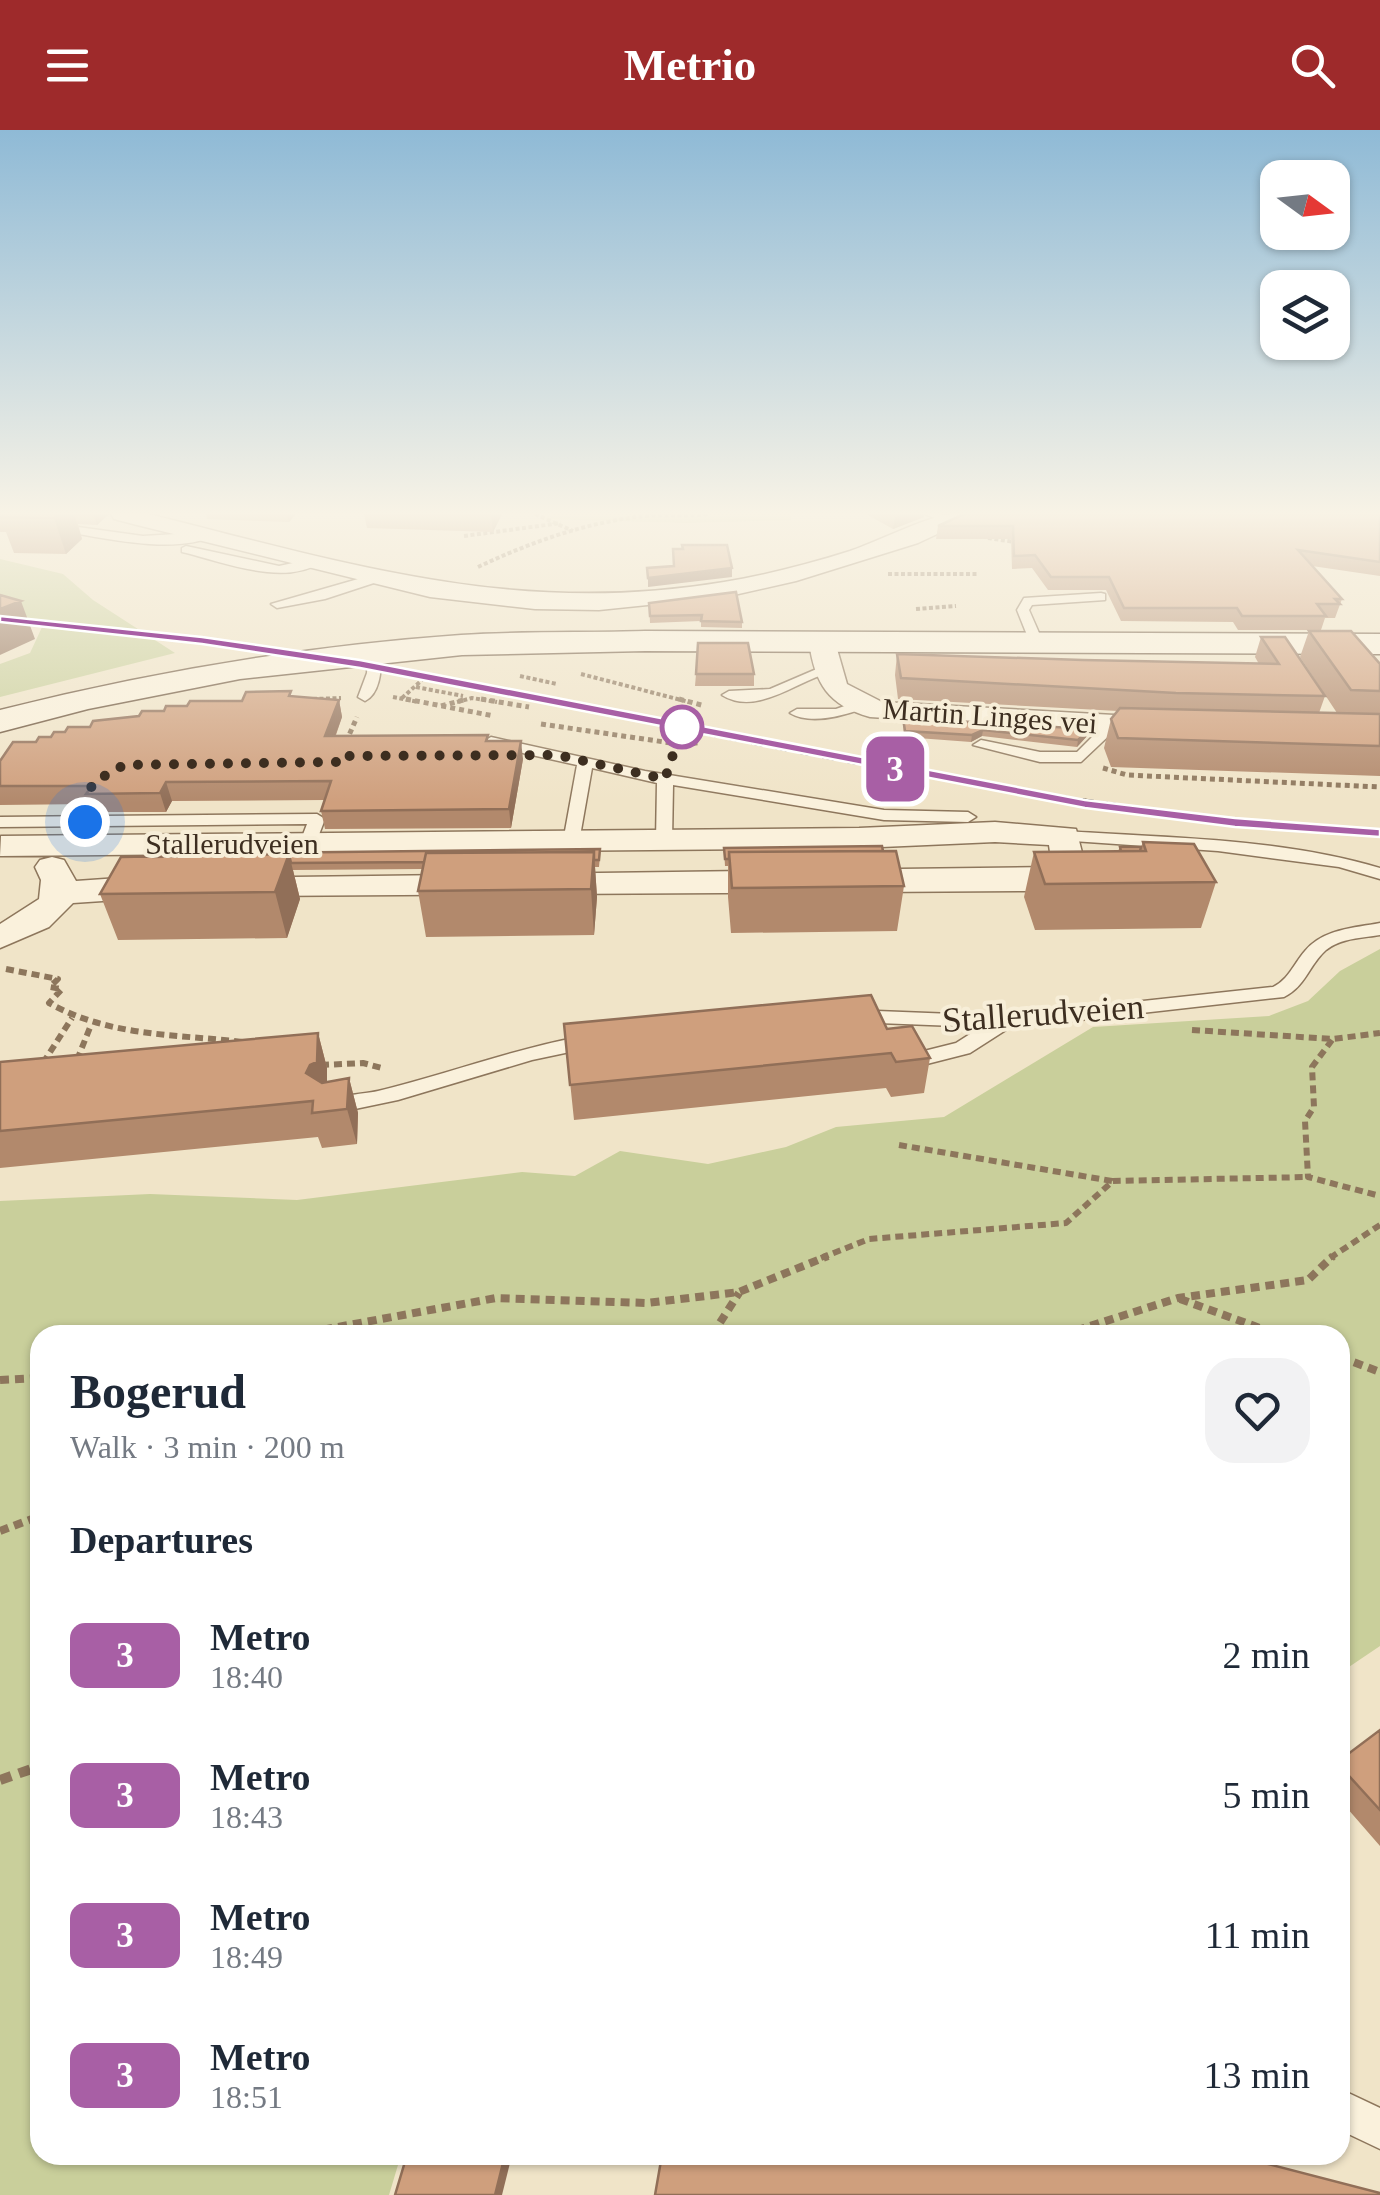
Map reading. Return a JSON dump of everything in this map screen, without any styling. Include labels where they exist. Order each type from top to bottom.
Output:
[{"type":"main road","points":[[0,721],[196,676],[375,651],[814,623],[1036,642],[1380,644]]},
{"type":"street","points":[[778,610],[814,623],[832,610]]},
{"type":"street","name":"Martin Linges vei","points":[[814,623],[834,688],[859,706],[908,715],[1206,728]]},
{"type":"street","name":"Stallerudveien","points":[[996,832],[1064,836],[1072,877],[612,886],[201,886],[62,893],[60,879],[42,859],[0,846],[664,841],[996,832]]},
{"type":"street","points":[[0,937],[55,905],[62,893]]},
{"type":"lane","points":[[1023,610],[1036,642]]},
{"type":"lane","points":[[729,695],[773,692],[812,671],[814,623]]},
{"type":"lane","points":[[365,697],[374,673],[375,651]]},
{"type":"lane","points":[[797,713],[838,713],[859,706]]},
{"type":"lane","points":[[981,745],[1064,759],[1090,752],[1096,739],[1109,729],[1108,724]]},
{"type":"lane","points":[[473,741],[530,748],[665,779],[884,815],[968,818]]},
{"type":"lane","points":[[571,842],[585,762]]},
{"type":"lane","points":[[664,841],[665,779]]},
{"type":"lane","points":[[0,822],[317,819],[307,845]]},
{"type":"lane","name":"Stallerudveien","points":[[1064,836],[1218,846],[1342,862],[1380,874]]},
{"type":"lane","name":"Stallerudveien","points":[[834,1016],[1004,1022],[1278,994],[1292,987],[1316,949],[1329,940],[1380,929]]},
{"type":"lane","points":[[919,1059],[963,1048],[1004,1022]]},
{"type":"lane","points":[[331,1107],[418,1088],[521,1053],[611,1038]]},
{"type":"lane","points":[[1350,2115],[1380,2129]]},
{"type":"path","points":[[571,672],[716,709]]},
{"type":"path","points":[[514,674],[557,684]]},
{"type":"path","points":[[415,686],[530,707]]},
{"type":"path","points":[[342,752],[365,697]]},
{"type":"path","points":[[313,699],[398,698],[504,718]]},
{"type":"path","points":[[441,706],[456,699],[477,698]]},
{"type":"path","points":[[541,724],[685,746],[701,742]]},
{"type":"path","points":[[1090,752],[1108,772],[1127,775],[1380,786]]},
{"type":"path","points":[[0,969],[58,979],[50,987],[62,989],[49,1003],[91,1025],[140,1035],[254,1044]]},
{"type":"path","points":[[32,1075],[72,1018]]},
{"type":"path","points":[[75,1065],[91,1025]]},
{"type":"path","points":[[1191,1030],[1333,1039],[1380,1033]]},
{"type":"path","points":[[1308,1178],[1304,1121],[1314,1107],[1312,1067],[1333,1039]]},
{"type":"path","points":[[315,1062],[367,1064],[418,1088]]},
{"type":"path","points":[[899,1145],[1113,1181],[1308,1178],[1380,1196]]},
{"type":"path","points":[[349,1325],[496,1298],[647,1303],[739,1292],[869,1239],[1066,1222],[1113,1181]]},
{"type":"path","points":[[1093,1325],[1178,1298],[1308,1280],[1335,1254],[1380,1226]]},
{"type":"path","points":[[718,1325],[739,1292]]},
{"type":"path","points":[[1178,1298],[1252,1325]]},
{"type":"path","points":[[1350,1361],[1380,1372]]},
{"type":"path","points":[[0,1380],[30,1378]]},
{"type":"path","points":[[0,1530],[30,1520]]},
{"type":"path","points":[[0,1780],[30,1770]]},
{"type":"green space","points":[[0,610],[109,610],[175,653],[0,697],[0,664],[30,653],[43,625],[0,619]]},
{"type":"green space","points":[[1380,949],[1380,1646],[1350,1666],[1350,1325],[30,1325],[30,2165],[398,2165],[389,2195],[0,2195],[0,1201],[150,1194],[297,1200],[522,1172],[575,1176],[620,1151],[708,1164],[786,1147],[836,1127],[944,1117],[1093,1027],[1269,1016],[1308,1001],[1340,971]]},
{"type":"building","points":[[650,610],[740,610],[742,622],[701,621],[702,615],[650,616]]},
{"type":"building","points":[[1238,610],[1322,610],[1326,616],[1242,616]]},
{"type":"building","points":[[1309,631],[1351,631],[1380,664],[1380,691],[1351,690]]},
{"type":"building","points":[[1261,637],[1285,637],[1325,696],[1176,693],[901,678],[897,654],[1279,664]]},
{"type":"building","points":[[698,643],[748,643],[754,674],[696,674]]},
{"type":"building","points":[[291,691],[289,696],[339,700],[325,736],[488,735],[486,741],[521,741],[509,809],[321,811],[331,781],[166,782],[160,793],[86,794],[92,786],[0,786],[0,761],[13,742],[36,742],[39,737],[65,732],[68,727],[90,727],[93,721],[139,716],[142,711],[164,711],[166,706],[187,706],[190,701],[242,701],[246,692]]},
{"type":"building","points":[[1120,708],[1380,714],[1380,746],[1118,738],[1111,719]]},
{"type":"building","points":[[903,718],[1090,729],[1078,740],[983,730],[972,735],[905,731]]},
{"type":"building","points":[[1143,842],[1194,844],[1216,882],[1045,884],[1034,852],[1146,851]]},
{"type":"building","points":[[882,846],[883,851],[729,852],[729,859],[725,859],[724,848]]},
{"type":"building","points":[[1120,847],[1141,847],[1140,851],[1121,851]]},
{"type":"building","points":[[600,849],[599,860],[594,860],[594,852],[426,853],[424,862],[291,863],[289,854],[154,857],[155,854]]},
{"type":"building","points":[[896,851],[904,886],[732,888],[729,852]]},
{"type":"building","points":[[594,852],[591,889],[418,891],[426,853]]},
{"type":"building","points":[[289,854],[275,892],[100,894],[121,857]]},
{"type":"building","points":[[871,995],[887,1029],[912,1026],[930,1058],[896,1062],[891,1053],[570,1085],[564,1024]]},
{"type":"building","points":[[318,1033],[317,1062],[306,1073],[322,1083],[349,1078],[347,1109],[312,1113],[313,1101],[0,1131],[0,1062]]},
{"type":"building","points":[[1380,1730],[1380,1810],[1350,1777],[1350,1752]]},
{"type":"building","points":[[404,2165],[502,2165],[495,2195],[395,2195]]},
{"type":"building","points":[[660,2165],[1272,2165],[1380,2193],[1380,2195],[655,2195]]},
{"type":"railway","points":[[494,690],[553,702]]},
{"type":"railway","points":[[540,699],[853,762],[1063,798],[1380,833]]},
{"type":"metro line","name":"3","points":[[0,619],[202,641],[360,664],[1085,804],[1235,822],[1380,833]]},
{"type":"route","points":[[85,822],[72,823],[94,782],[124,765],[339,762],[341,756],[557,755],[665,779],[682,727]]}]
